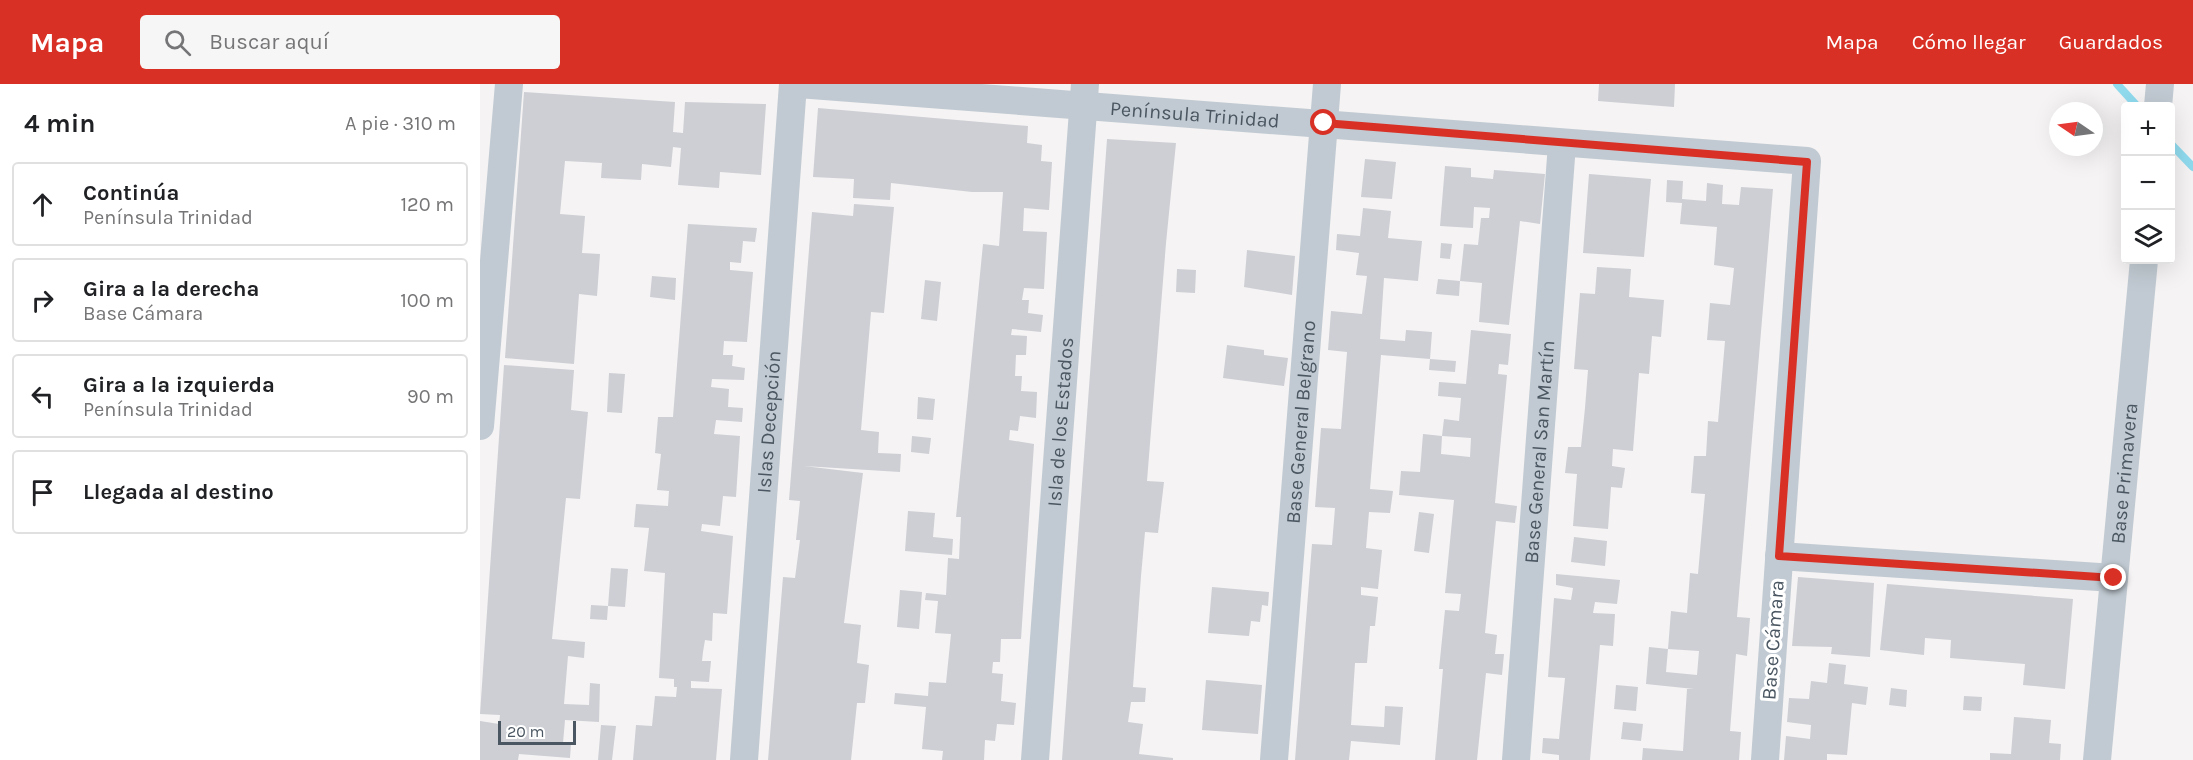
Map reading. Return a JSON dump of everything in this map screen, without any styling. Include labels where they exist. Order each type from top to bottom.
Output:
[{"type":"street","points":[[480,426],[509,84]]},
{"type":"street","name":"Islas Decepción","points":[[744,760],[793,84]]},
{"type":"street","name":"Península Trinidad","points":[[798,84],[1084,95],[1324,123],[1807,162]]},
{"type":"street","name":"Base General Belgrano","points":[[1274,760],[1327,84]]},
{"type":"street","points":[[2158,102],[2160,84]]},
{"type":"street","name":"Isla de los Estados","points":[[1035,760],[1084,95]]},
{"type":"street","name":"Base General San Martín","points":[[1516,760],[1562,144]]},
{"type":"street","name":"Base Cámara","points":[[1765,760],[1807,162]]},
{"type":"street","name":"Base Primavera","points":[[2097,760],[2144,264]]},
{"type":"street","points":[[1779,556],[2114,578]]},
{"type":"building","points":[[1599,84],[1675,84],[1674,107],[1598,101]]},
{"type":"building","points":[[524,92],[675,102],[673,132],[683,133],[685,102],[766,104],[761,175],[720,172],[719,188],[678,185],[681,148],[673,147],[671,167],[642,164],[641,180],[601,178],[602,163],[565,161],[560,214],[585,216],[582,253],[600,254],[597,296],[579,294],[574,364],[505,358]]},
{"type":"building","points":[[818,108],[1028,126],[1027,143],[1042,145],[1041,161],[1052,162],[1049,210],[1024,208],[1023,231],[1047,232],[1044,289],[1024,288],[1022,300],[1029,300],[1028,313],[1043,315],[1041,332],[1012,329],[1011,335],[1027,336],[1026,355],[1016,355],[1015,376],[1022,376],[1021,391],[1037,392],[1036,418],[1020,416],[1018,431],[1010,430],[1009,440],[1034,444],[1021,639],[1001,639],[1000,662],[993,662],[992,673],[1003,674],[1001,701],[1016,703],[1014,725],[997,724],[995,741],[985,740],[984,760],[942,760],[943,751],[922,749],[926,707],[894,704],[895,693],[928,696],[929,682],[946,683],[951,634],[935,633],[938,601],[925,600],[926,593],[946,595],[948,558],[959,559],[961,517],[956,517],[983,244],[999,246],[1003,192],[972,192],[891,183],[890,200],[853,198],[854,179],[813,177]]},
{"type":"building","points":[[1107,139],[1176,143],[1147,481],[1164,482],[1158,533],[1145,532],[1141,576],[1133,687],[1146,688],[1145,702],[1131,702],[1128,722],[1143,724],[1139,754],[1173,758],[1173,760],[1062,760]]},
{"type":"building","points":[[1365,159],[1396,162],[1392,199],[1361,197]]},
{"type":"building","points":[[1445,166],[1471,168],[1471,177],[1493,179],[1494,170],[1545,174],[1540,224],[1520,221],[1509,325],[1479,322],[1482,283],[1460,281],[1464,244],[1478,245],[1481,218],[1489,218],[1490,208],[1474,207],[1473,228],[1440,226]]},
{"type":"building","points":[[1589,174],[1651,179],[1644,257],[1583,253]]},
{"type":"building","points":[[1667,180],[1683,181],[1682,199],[1706,201],[1707,183],[1723,185],[1722,204],[1739,205],[1741,187],[1773,189],[1737,617],[1750,618],[1747,656],[1736,654],[1730,731],[1741,732],[1739,760],[1642,760],[1643,748],[1683,751],[1687,689],[1694,689],[1646,684],[1649,647],[1668,649],[1671,611],[1687,613],[1690,573],[1698,574],[1705,494],[1691,493],[1694,456],[1706,456],[1708,421],[1718,422],[1725,341],[1707,340],[1710,303],[1730,305],[1734,268],[1714,265],[1717,227],[1680,224],[1682,203],[1666,202]],"holes":[[[1668,649],[1699,651],[1697,675],[1666,672]]]},
{"type":"building","points":[[854,204],[894,207],[884,313],[871,312],[861,430],[879,432],[878,453],[901,454],[900,472],[804,466],[863,473],[844,623],[861,625],[857,663],[869,665],[865,703],[857,703],[851,760],[768,760],[783,577],[795,578],[800,540],[796,540],[800,501],[789,500],[812,212],[853,216]]},
{"type":"building","points":[[1363,208],[1391,211],[1388,238],[1422,241],[1418,281],[1384,278],[1380,339],[1405,341],[1406,330],[1432,332],[1430,359],[1381,355],[1370,489],[1393,491],[1390,513],[1369,512],[1366,548],[1382,550],[1378,589],[1361,587],[1361,595],[1378,597],[1375,626],[1370,626],[1367,663],[1355,663],[1351,725],[1384,727],[1385,706],[1403,707],[1400,745],[1351,741],[1349,760],[1295,760],[1312,544],[1332,545],[1335,508],[1315,507],[1321,428],[1341,429],[1347,352],[1328,350],[1331,311],[1362,314],[1367,276],[1356,275],[1359,253],[1336,250],[1337,234],[1360,236]]},
{"type":"building","points":[[688,224],[757,228],[755,242],[743,241],[741,263],[730,262],[730,270],[753,272],[747,342],[724,341],[723,355],[733,355],[732,366],[745,368],[744,380],[712,379],[711,387],[729,389],[728,407],[743,408],[742,422],[716,420],[714,434],[740,436],[736,497],[723,496],[720,526],[702,524],[701,531],[733,536],[727,614],[713,613],[712,641],[705,640],[703,652],[702,661],[711,661],[709,682],[691,681],[691,688],[722,689],[716,760],[633,760],[636,725],[652,726],[655,696],[676,697],[677,687],[674,687],[674,679],[659,678],[665,573],[644,571],[649,528],[634,527],[636,504],[668,506],[669,491],[657,490],[661,454],[655,453],[658,417],[673,417]]},
{"type":"building","points":[[1441,243],[1452,244],[1450,259],[1440,258]]},
{"type":"building","points":[[1247,250],[1295,256],[1292,295],[1244,287]]},
{"type":"building","points":[[1597,267],[1631,269],[1629,297],[1664,300],[1661,337],[1652,336],[1649,374],[1639,373],[1633,451],[1613,449],[1612,466],[1625,468],[1622,488],[1611,487],[1608,529],[1573,526],[1577,474],[1565,473],[1568,447],[1581,447],[1585,408],[1588,370],[1574,369],[1580,293],[1595,294]]},
{"type":"building","points":[[1177,269],[1196,270],[1195,293],[1176,292]]},
{"type":"building","points":[[652,276],[676,278],[675,300],[650,297]]},
{"type":"building","points":[[1438,279],[1460,281],[1459,296],[1436,294]]},
{"type":"building","points":[[925,280],[941,282],[937,321],[921,319]]},
{"type":"building","points":[[1471,330],[1511,334],[1508,365],[1499,364],[1498,374],[1507,375],[1495,503],[1517,506],[1515,523],[1496,521],[1485,633],[1497,635],[1495,654],[1504,654],[1502,675],[1486,673],[1477,760],[1435,760],[1443,669],[1439,669],[1445,610],[1459,611],[1461,594],[1445,593],[1454,500],[1399,495],[1401,471],[1420,472],[1423,434],[1442,436],[1444,419],[1459,421],[1461,398],[1438,396],[1439,382],[1466,384]],"holes":[[[1442,436],[1471,438],[1470,457],[1441,454]]]},
{"type":"building","points":[[1227,345],[1264,350],[1264,355],[1288,358],[1284,386],[1223,378]]},
{"type":"building","points":[[1430,359],[1456,361],[1455,372],[1429,370]]},
{"type":"building","points":[[504,365],[574,370],[571,410],[588,412],[580,499],[566,498],[552,639],[585,642],[584,658],[568,656],[564,704],[589,705],[590,683],[600,684],[599,722],[565,720],[563,743],[571,744],[570,758],[519,754],[518,760],[480,760],[480,721],[499,724],[500,715],[480,714]]},
{"type":"building","points":[[609,373],[625,374],[622,413],[607,412]]},
{"type":"building","points":[[918,397],[935,399],[933,420],[917,419]]},
{"type":"building","points":[[912,436],[931,438],[929,454],[911,452]]},
{"type":"building","points":[[908,511],[935,513],[933,537],[953,539],[952,555],[905,551]]},
{"type":"building","points":[[1419,512],[1434,514],[1429,553],[1414,551]]},
{"type":"building","points":[[1574,537],[1607,541],[1605,566],[1571,562]]},
{"type":"building","points":[[611,568],[628,569],[625,607],[608,606]]},
{"type":"building","points":[[1556,574],[1620,580],[1617,604],[1595,602],[1593,613],[1615,614],[1613,646],[1600,645],[1590,760],[1559,760],[1559,755],[1542,753],[1543,738],[1559,739],[1565,678],[1548,677],[1554,598],[1571,600],[1573,588],[1556,585]]},
{"type":"building","points":[[1798,577],[1874,583],[1870,657],[1831,654],[1832,647],[1792,646]]},
{"type":"building","points":[[1887,584],[2073,599],[2065,689],[2023,685],[2025,664],[1950,658],[1951,640],[1925,638],[1924,655],[1880,650]]},
{"type":"building","points":[[1212,587],[1269,592],[1268,606],[1262,605],[1260,622],[1251,621],[1249,636],[1208,633]]},
{"type":"building","points":[[900,590],[922,592],[919,629],[897,627]]},
{"type":"building","points":[[591,605],[608,606],[607,620],[590,619]]},
{"type":"building","points":[[1829,663],[1846,665],[1844,684],[1868,687],[1866,705],[1852,703],[1847,755],[1827,754],[1827,760],[1784,760],[1786,736],[1810,739],[1811,725],[1787,722],[1789,698],[1809,699],[1811,681],[1827,683]]},
{"type":"building","points":[[1206,680],[1262,685],[1258,734],[1202,730]]},
{"type":"building","points":[[1616,685],[1638,687],[1636,711],[1614,709]]},
{"type":"building","points":[[1891,688],[1907,690],[1906,707],[1889,705]]},
{"type":"building","points":[[1964,696],[1982,697],[1981,711],[1963,710]]},
{"type":"building","points":[[2014,717],[2051,720],[2049,743],[2061,744],[2060,760],[1990,760],[1990,753],[2011,754]]},
{"type":"building","points":[[1623,722],[1643,724],[1641,741],[1621,739]]},
{"type":"building","points":[[601,725],[616,726],[612,760],[598,760]]},
{"type":"waterway","points":[[2117,84],[2133,102]]},
{"type":"waterway","points":[[2175,148],[2193,167]]},
{"type":"route","points":[[1324,123],[1807,162],[1779,556],[2114,578]]}]
